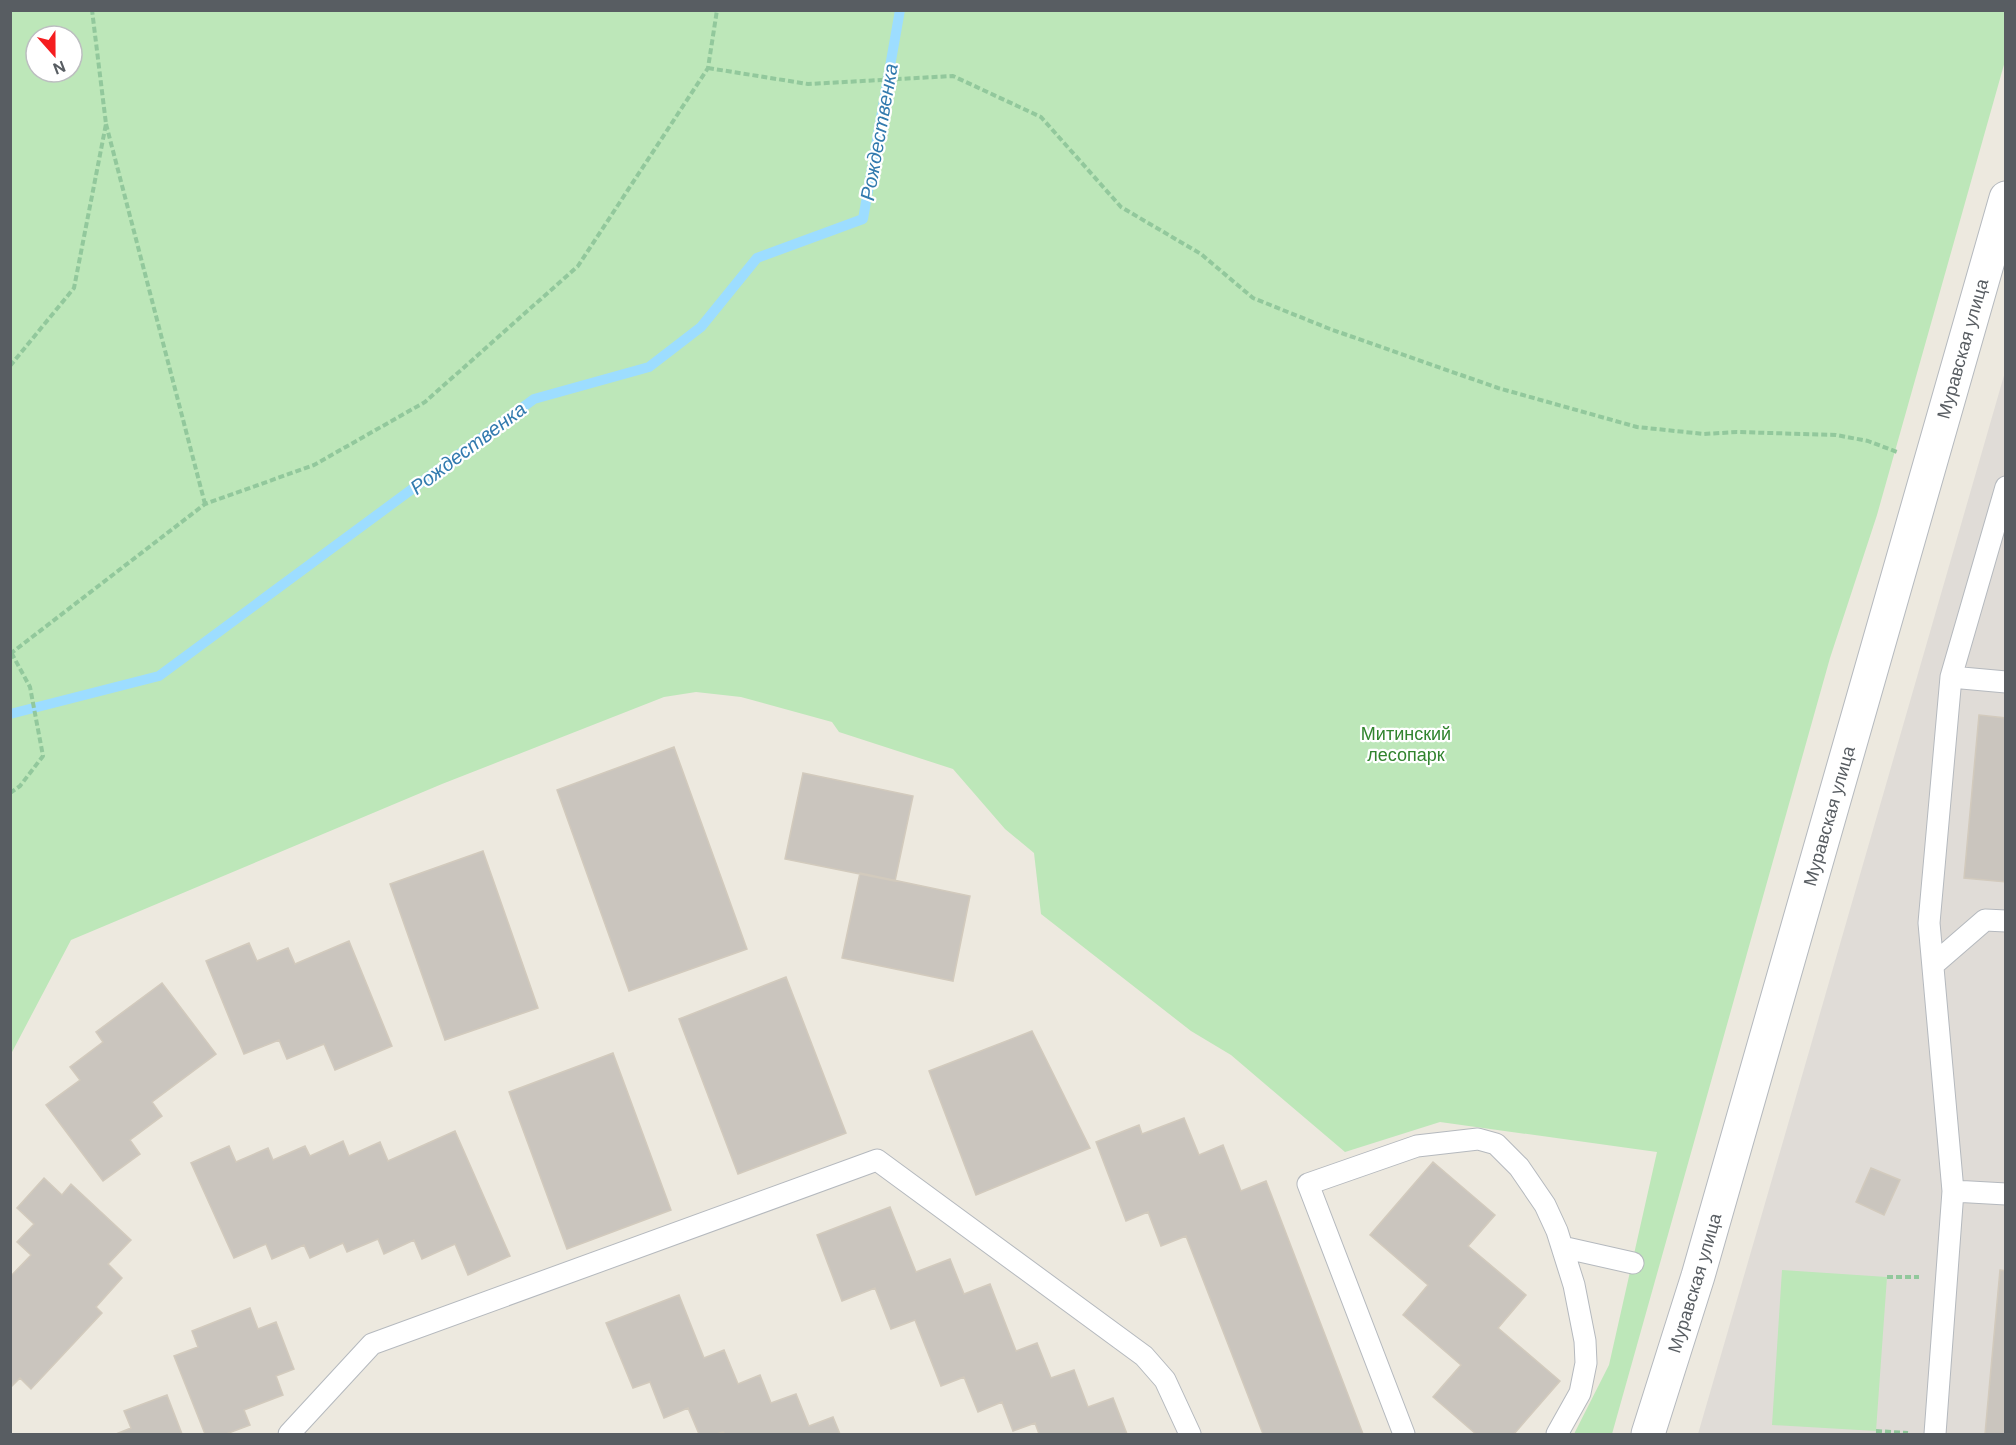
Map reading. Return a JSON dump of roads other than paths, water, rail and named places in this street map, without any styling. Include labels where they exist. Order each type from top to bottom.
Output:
[{"type":"street","name":"Муравская улица","points":[[1648,1434],[1698,1276],[2006,198]]},
{"type":"lane","points":[[1935,1434],[1953,1191],[1929,923],[1951,677],[1999,534],[2006,487]]},
{"type":"lane","points":[[1951,677],[2006,682]]},
{"type":"lane","points":[[1933,965],[1985,920],[2006,921]]},
{"type":"lane","points":[[1404,1434],[1308,1184],[1417,1146],[1478,1139],[1496,1144],[1520,1167],[1545,1205],[1557,1231],[1574,1285],[1585,1341],[1586,1363],[1580,1393],[1557,1434]]},
{"type":"lane","points":[[289,1434],[372,1344],[877,1160],[1144,1356],[1165,1380],[1190,1434]]},
{"type":"lane","points":[[1953,1191],[2006,1194]]},
{"type":"lane","points":[[1562,1247],[1633,1263]]},
{"type":"waterway","name":"Рождественка","points":[[10,714],[159,676],[534,399],[649,367],[701,327],[757,258],[863,219],[900,10]]},
{"type":"park label","name":"Митинский лесопарк","points":[[1406,744]]}]
